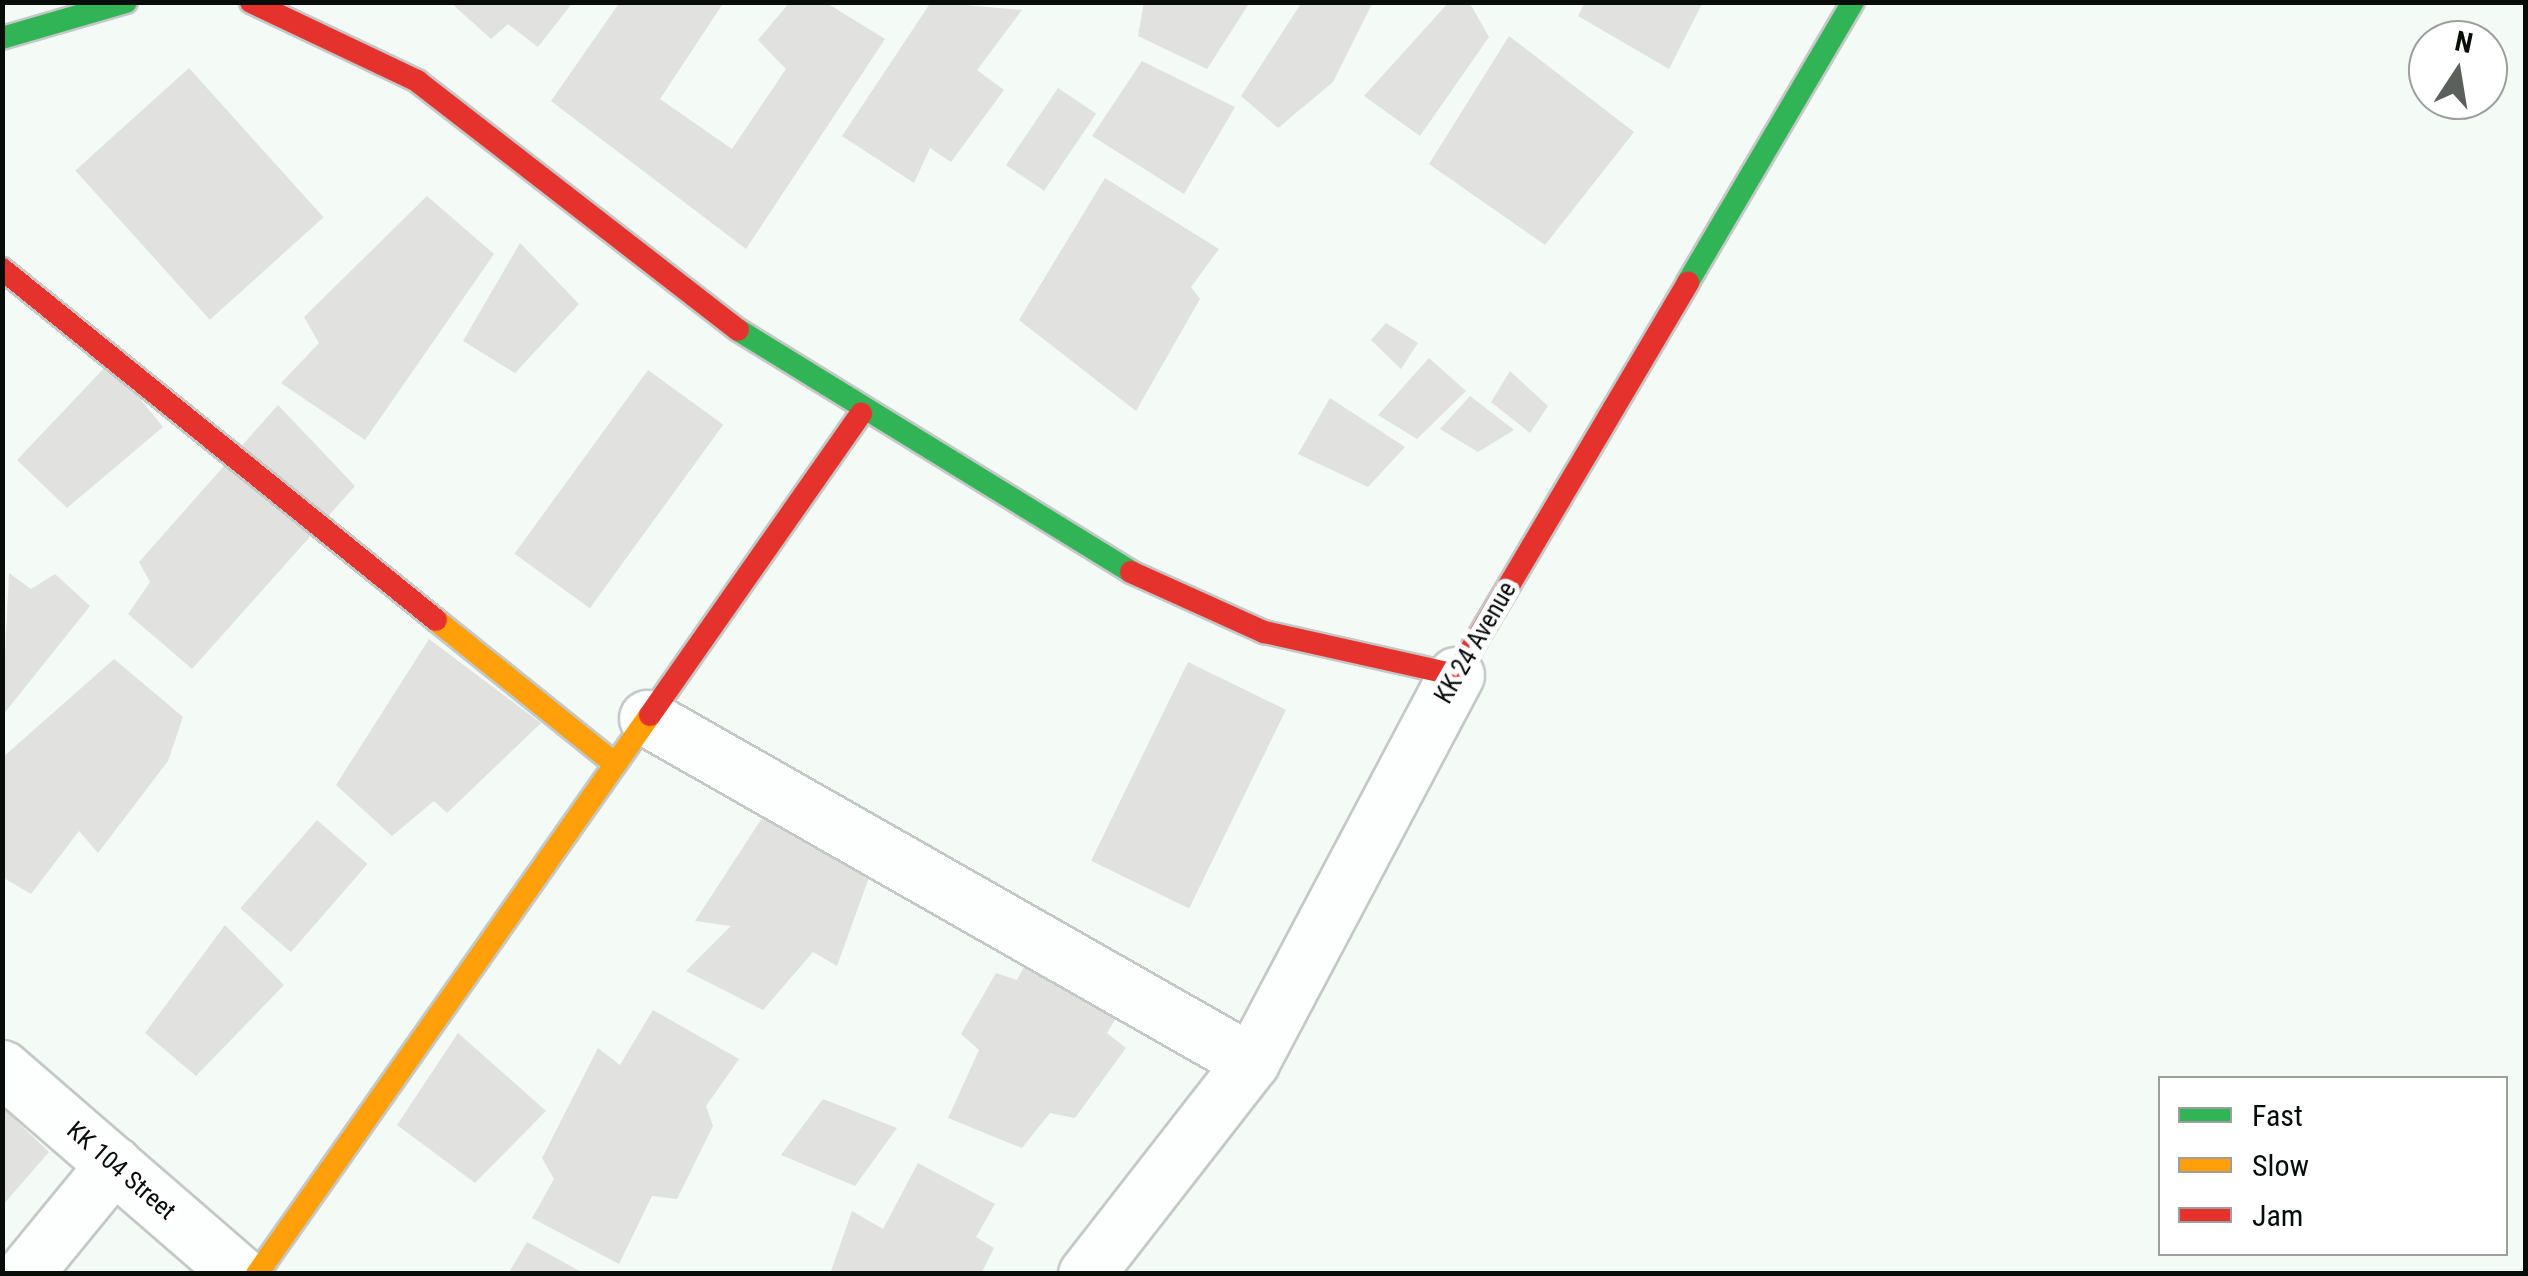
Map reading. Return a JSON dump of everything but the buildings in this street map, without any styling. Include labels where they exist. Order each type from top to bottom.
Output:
[{"type":"street","points":[[2,38],[126,2]]},
{"type":"street","points":[[251,2],[417,81],[739,331],[862,414],[1169,595],[1264,632],[1456,675]]},
{"type":"street","name":"KK 24 Avenue","points":[[1086,1274],[1251,1062],[1456,675],[1853,2]]},
{"type":"street","points":[[2,269],[615,764]]},
{"type":"street","points":[[257,1274],[862,414]]},
{"type":"street","points":[[647,718],[1251,1062]]},
{"type":"street","name":"KK 104 Street","points":[[2,1068],[240,1274]]},
{"type":"street","points":[[24,1274],[114,1164]]},
{"type":"traffic: fast","points":[[2,38],[126,2]]},
{"type":"traffic: fast","points":[[1688,282],[1853,2]]},
{"type":"traffic: fast","points":[[738,330],[1131,572]]},
{"type":"traffic: slow","points":[[436,620],[615,764]]},
{"type":"traffic: slow","points":[[257,1274],[650,715]]},
{"type":"traffic: jam","points":[[251,2],[417,81],[738,330]]},
{"type":"traffic: jam","points":[[2,269],[436,620]]},
{"type":"traffic: jam","points":[[1131,572],[1264,632],[1456,675],[1688,282]]},
{"type":"traffic: jam","points":[[650,715],[861,414]]}]
